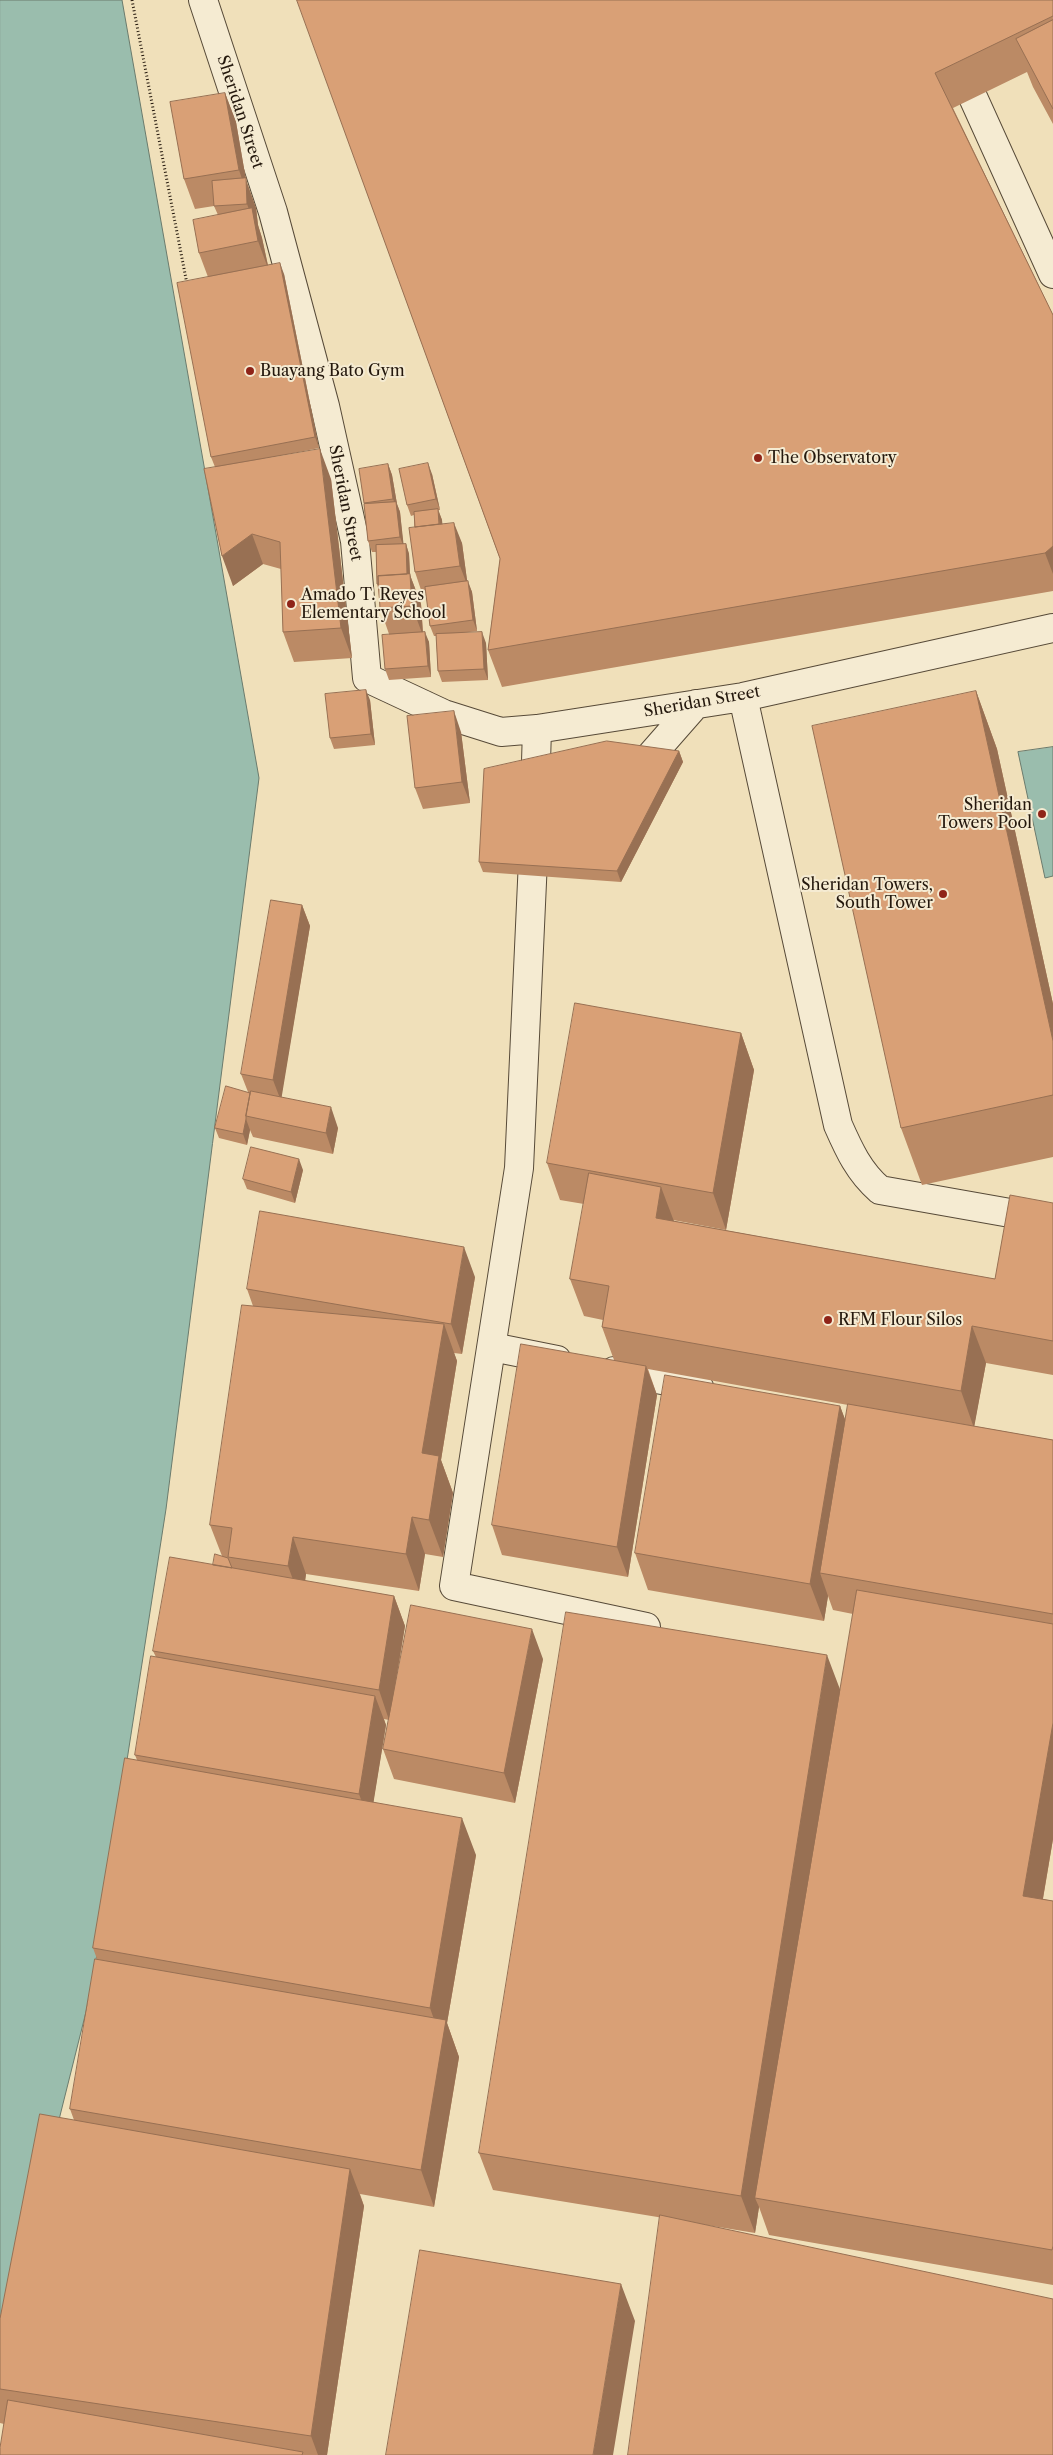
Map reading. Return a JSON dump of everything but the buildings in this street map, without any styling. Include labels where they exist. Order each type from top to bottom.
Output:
[{"type":"street","name":"Sheridan Street","points":[[203,0],[273,212],[325,406],[356,541],[367,678],[444,714],[501,732],[537,729],[743,697],[1053,628]]},
{"type":"street","points":[[929,0],[1053,274]]},
{"type":"street","points":[[743,697],[838,1125],[851,1154],[866,1178],[880,1190],[1027,1216]]},
{"type":"street","points":[[614,797],[696,704]]},
{"type":"street","points":[[537,729],[532,891],[519,1168],[454,1586],[672,1632]]},
{"type":"street","points":[[532,891],[558,862]]},
{"type":"street","points":[[492,1347],[724,1392]]},
{"type":"path","points":[[132,0],[186,284]]},
{"type":"shaded area","points":[[0,0],[122,0],[259,778],[166,1509],[91,1992],[0,2355]]},
{"type":"shaded area","name":"Sheridan Towers Pool","points":[[1053,747],[1053,876],[1045,878],[1018,752]]},
{"type":"place","name":"Buayang Bato Gym","points":[[250,371]]},
{"type":"place","name":"The Observatory","points":[[758,458]]},
{"type":"place","name":"Amado T. Reyes Elementary School","points":[[291,604]]},
{"type":"place","name":"Sheridan Towers Pool","points":[[1042,814]]},
{"type":"place","name":"Sheridan Towers, South Tower","points":[[943,894]]},
{"type":"place","name":"RFM Flour Silos","points":[[828,1320]]}]
